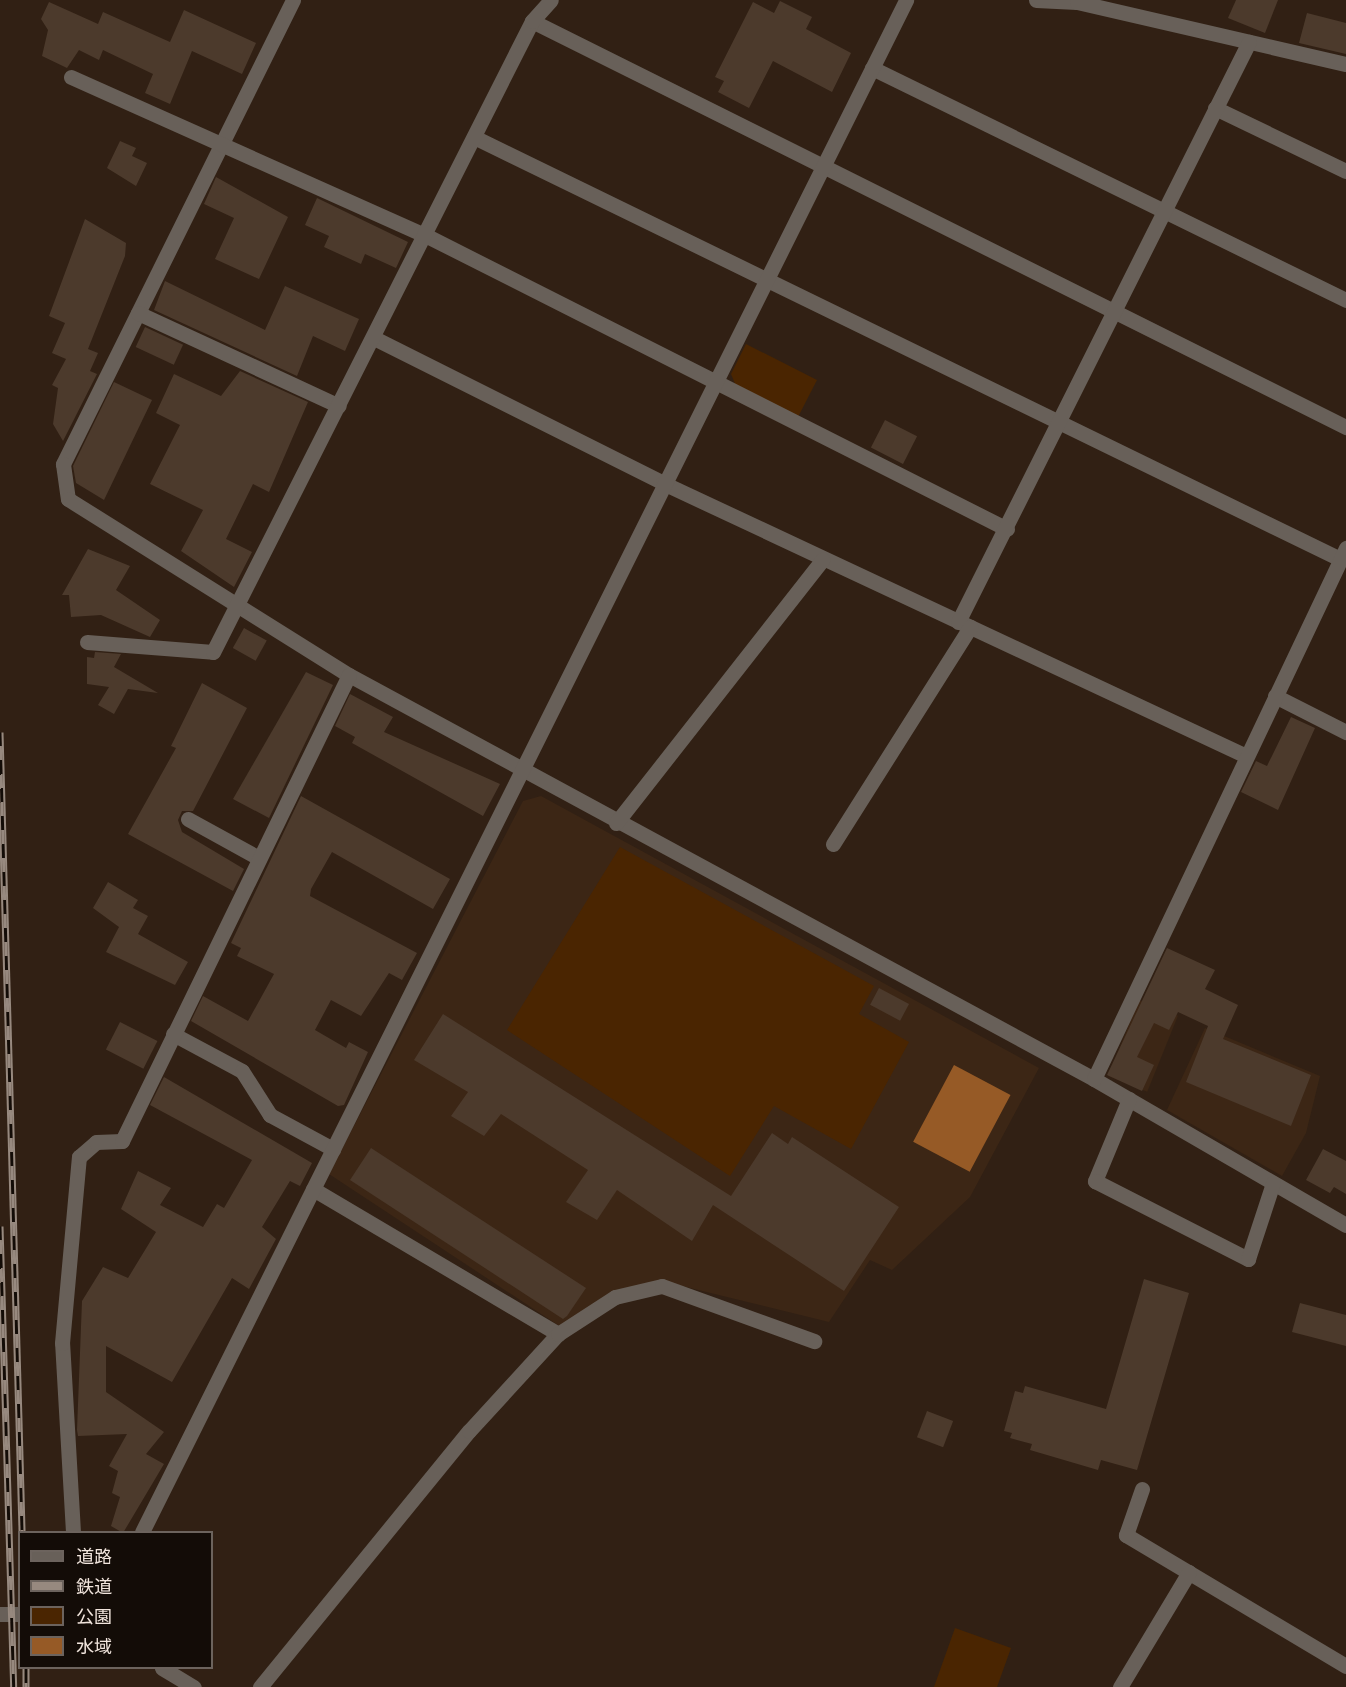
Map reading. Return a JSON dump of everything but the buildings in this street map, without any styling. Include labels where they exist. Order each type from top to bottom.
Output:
[{"type":"street","points":[[293,0],[63,464],[68,499],[349,675],[616,823],[1094,1079],[1346,1225]]},
{"type":"street","points":[[87,642],[213,652],[374,338],[532,21],[551,0]]},
{"type":"street","points":[[143,1531],[522,771],[712,382],[906,0]]},
{"type":"street","points":[[1037,0],[1079,1],[1346,64]]},
{"type":"street","points":[[532,21],[1346,428]]},
{"type":"street","points":[[833,844],[964,625],[1059,417],[1160,213],[1249,42]]},
{"type":"street","points":[[872,68],[1160,213],[1346,300]]},
{"type":"street","points":[[71,76],[424,235],[1006,529]]},
{"type":"street","points":[[1215,108],[1346,171]]},
{"type":"street","points":[[474,137],[1343,553],[1094,1079]]},
{"type":"street","points":[[138,313],[339,406]]},
{"type":"street","points":[[374,338],[663,483],[1246,756]]},
{"type":"street","points":[[616,823],[823,559]]},
{"type":"street","points":[[73,1531],[62,1343],[79,1157],[96,1142],[122,1141],[257,856],[349,675]]},
{"type":"street","points":[[1275,696],[1346,732]]},
{"type":"street","points":[[188,819],[257,856]]},
{"type":"street","points":[[173,1034],[242,1071],[270,1115],[333,1149]]},
{"type":"street","points":[[1129,1099],[1095,1181],[1248,1259],[1273,1183]]},
{"type":"street","points":[[313,1189],[558,1334]]},
{"type":"street","points":[[260,1687],[469,1431],[558,1334],[615,1298],[662,1286],[814,1341]]},
{"type":"street","points":[[1143,1489],[1126,1535],[1346,1666]]},
{"type":"street","points":[[1120,1687],[1189,1572]]},
{"type":"street","points":[[0,1614],[18,1614]]},
{"type":"street","points":[[164,1669],[194,1687]]},
{"type":"shaded area","points":[[541,796],[1039,1068],[970,1197],[892,1270],[870,1260],[829,1322],[682,1286],[609,1294],[567,1331],[329,1174],[523,801]]},
{"type":"shaded area","points":[[1139,1000],[1178,1016],[1147,1092],[1108,1076]]},
{"type":"shaded area","points":[[1205,1028],[1320,1076],[1306,1133],[1282,1176],[1167,1110]]},
{"type":"green space","points":[[746,344],[817,380],[798,417],[736,386],[731,374]]},
{"type":"green space","points":[[620,847],[874,986],[859,1014],[909,1042],[851,1149],[774,1106],[730,1176],[507,1030]]},
{"type":"green space","points":[[955,1628],[1011,1648],[997,1687],[934,1687]]},
{"type":"water","points":[[954,1065],[1011,1095],[970,1172],[913,1142]]},
{"type":"railway","points":[[0,732],[22,1531]]},
{"type":"railway","points":[[0,1226],[14,1687]]},
{"type":"railway","points":[[26,1669],[26,1687]]}]
